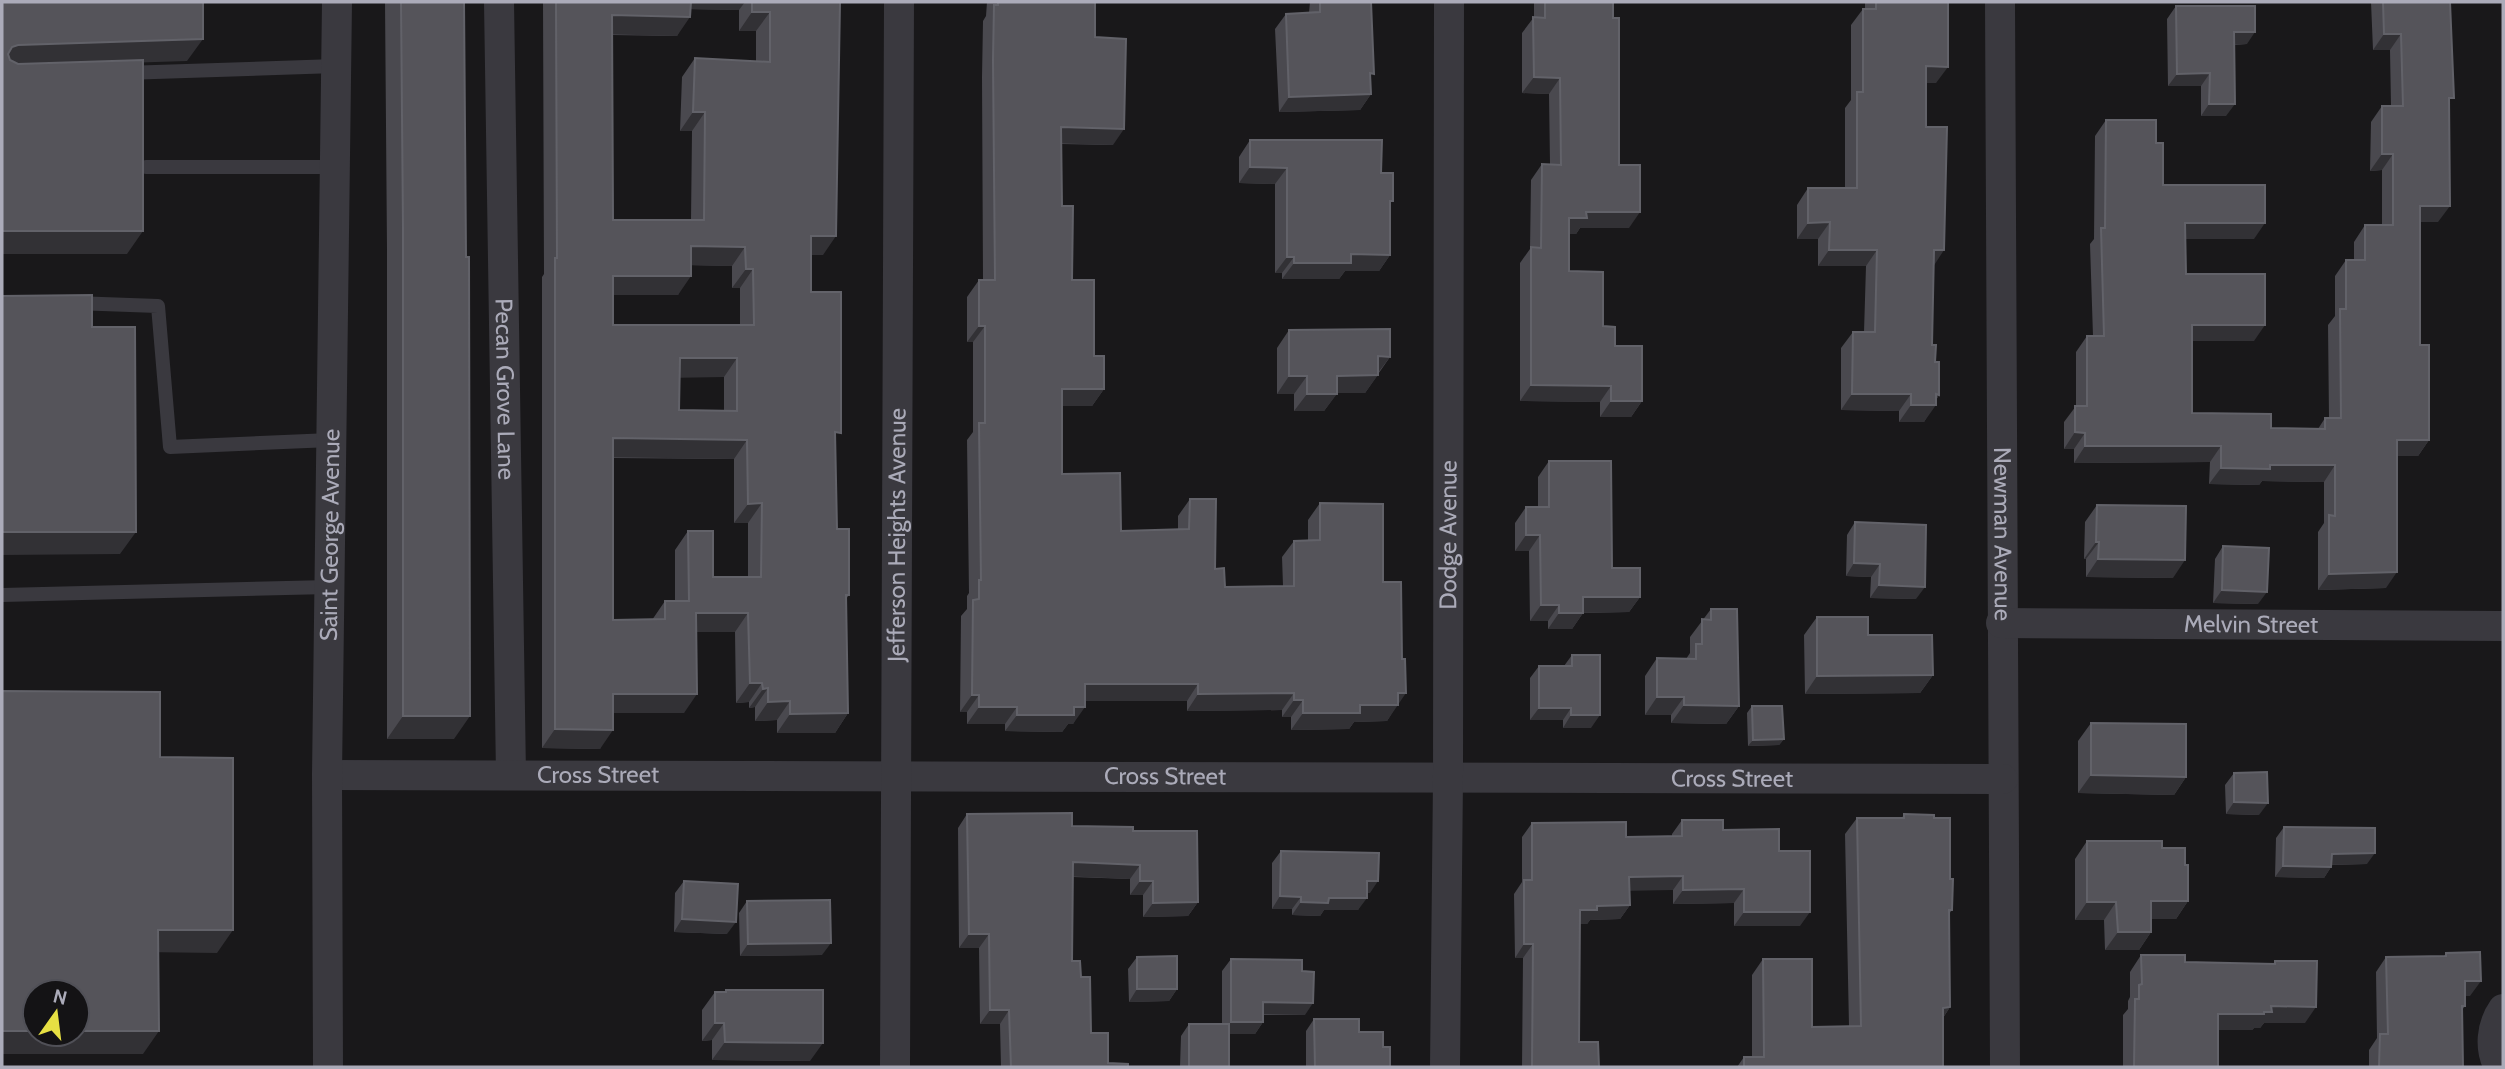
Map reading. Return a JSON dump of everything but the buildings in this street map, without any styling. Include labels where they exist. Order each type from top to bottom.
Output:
[{"type":"street","name":"Saint George Avenue","points":[[328,1067],[327,775],[337,2]]},
{"type":"street","name":"Pecan Grove Lane","points":[[499,2],[511,775]]},
{"type":"street","name":"Jefferson Heights Avenue","points":[[895,1067],[899,2]]},
{"type":"street","name":"Dodge Avenue","points":[[1445,1067],[1449,2]]},
{"type":"street","name":"Newman Avenue","points":[[2000,2],[2005,1067]]},
{"type":"street","name":"Melvin Street","points":[[2001,623],[2503,626]]},
{"type":"street","name":"Cross Street","points":[[327,775],[895,774],[1448,779],[2003,779]]},
{"type":"street","points":[[2499,1067],[2495,1060],[2492,1038],[2497,1017],[2503,1009]]},
{"type":"lane","points":[[113,73],[336,66]]},
{"type":"lane","points":[[146,167],[335,167]]},
{"type":"lane","points":[[54,302],[158,306],[170,447],[331,440]]},
{"type":"lane","points":[[2,595],[329,587]]}]
